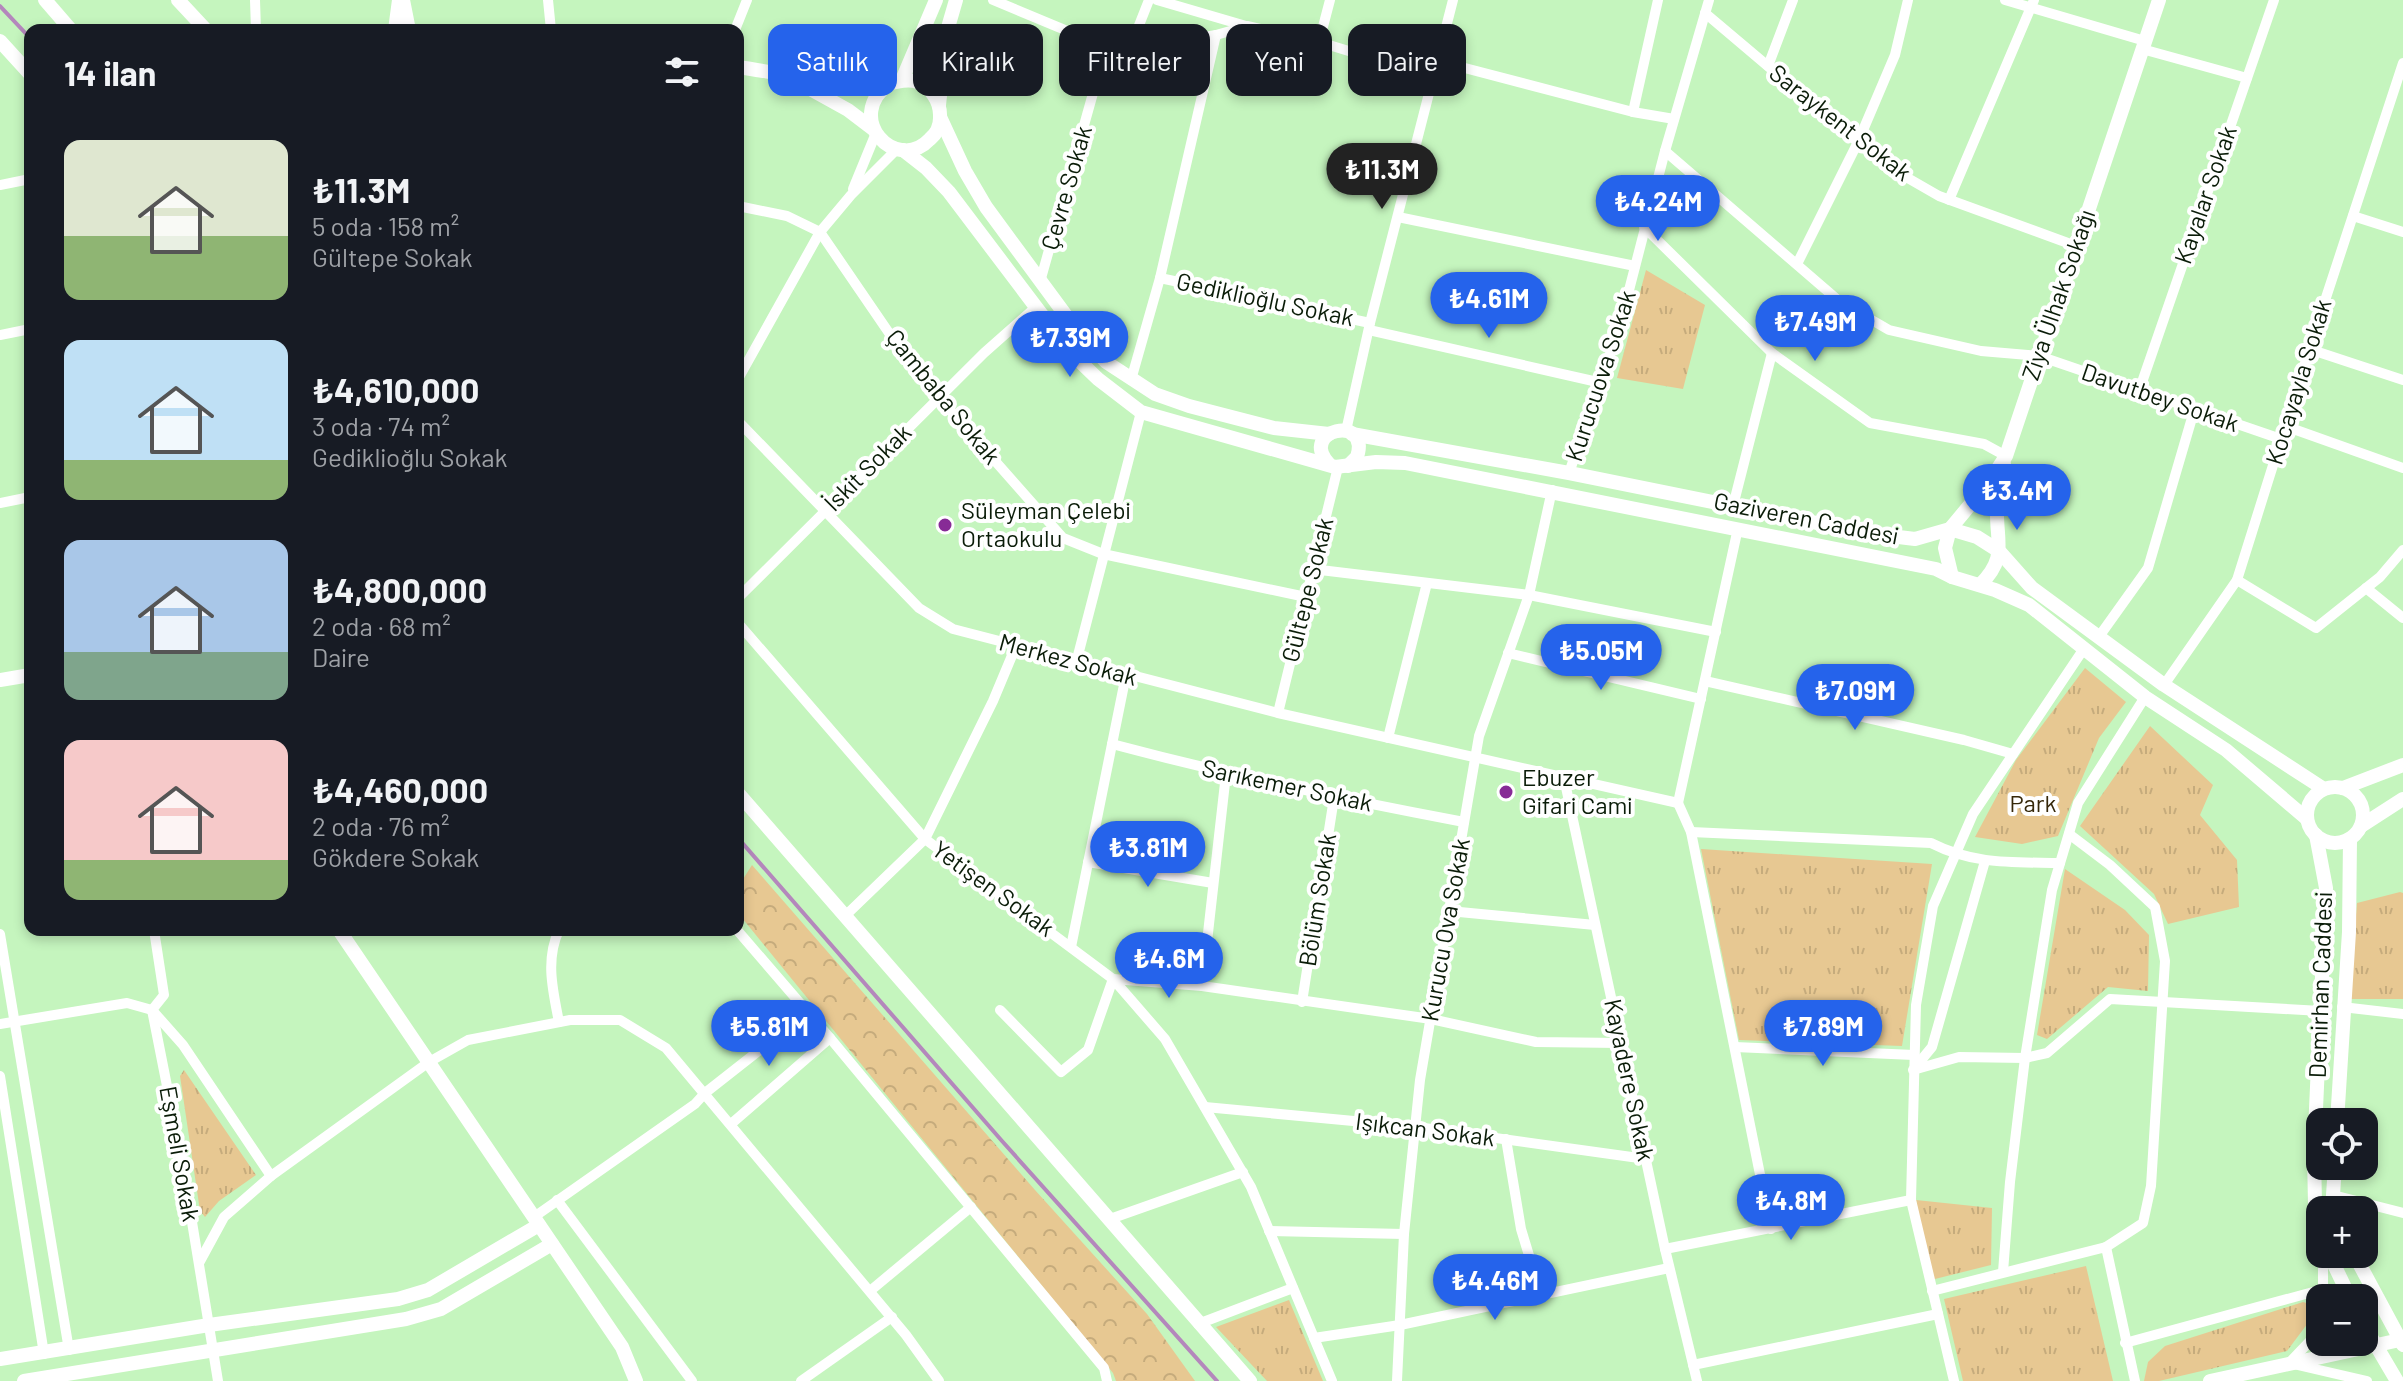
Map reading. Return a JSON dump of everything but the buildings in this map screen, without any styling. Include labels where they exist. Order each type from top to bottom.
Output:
[{"type":"main road","points":[[45,0],[66,24]]},
{"type":"main road","points":[[178,0],[200,24]]},
{"type":"main road","points":[[396,24],[401,0]]},
{"type":"main road","points":[[401,0],[407,24]]},
{"type":"main road","points":[[897,80],[936,0]]},
{"type":"main road","points":[[824,96],[848,110],[887,145],[900,150],[914,149],[932,137],[940,111],[947,31],[956,0]]},
{"type":"main road","name":"Ziya Ülhak Sokağı","points":[[1950,529],[2006,456],[2159,0]]},
{"type":"main road","points":[[0,41],[24,67]]},
{"type":"main road","points":[[744,68],[768,71]]},
{"type":"main road","points":[[897,82],[914,81],[934,94],[965,171],[986,207],[1081,336],[1106,362],[1155,394],[1189,406],[1274,428],[1329,434],[1340,430],[1349,432],[1356,439],[1357,457],[1338,466],[1321,449],[1329,434]]},
{"type":"main road","points":[[874,131],[871,108],[877,96]]},
{"type":"main road","name":"Gaziveren Caddesi","points":[[900,150],[926,168],[949,192],[1070,352],[1098,379],[1141,412],[1338,466],[1405,463],[1936,569],[2029,605],[2145,697],[2226,750],[2307,819]]},
{"type":"main road","name":"Gaziveren Caddesi","points":[[1349,432],[1866,533],[1915,539],[1950,529]]},
{"type":"main road","points":[[1980,585],[1994,571],[1999,551],[1997,506],[2006,456]]},
{"type":"main road","points":[[1952,577],[1945,548],[1950,529],[1977,537],[1999,551],[2032,588],[2098,638],[2164,685],[2324,789],[2343,788],[2403,765]]},
{"type":"main road","points":[[0,680],[24,676]]},
{"type":"main road","points":[[2343,788],[2358,799],[2363,817],[2361,826]]},
{"type":"main road","points":[[2324,789],[2310,801],[2307,819],[2316,835],[2332,843],[2350,839],[2361,826],[2403,799]]},
{"type":"main road","points":[[744,800],[1250,1381]]},
{"type":"main road","name":"Demirhan Caddesi","points":[[2315,1196],[2326,888],[2316,835]]},
{"type":"main road","name":"Demirhan Caddesi","points":[[2338,1108],[2349,932],[2350,839]]},
{"type":"main road","points":[[343,936],[622,1347],[636,1381]]},
{"type":"main road","points":[[0,1359],[209,1325],[398,1299],[428,1290],[536,1221]]},
{"type":"main road","points":[[24,1381],[406,1319],[441,1309],[552,1244]]},
{"type":"main road","points":[[2361,1268],[2401,1343],[2378,1346]]},
{"type":"main road","points":[[2378,1351],[2397,1381]]},
{"type":"main road","points":[[2210,1381],[2324,1356]]},
{"type":"street","points":[[255,0],[256,24]]},
{"type":"street","points":[[548,0],[550,24]]},
{"type":"street","points":[[737,24],[747,0]]},
{"type":"street","points":[[993,0],[1059,27]]},
{"type":"street","points":[[1140,24],[1149,0]]},
{"type":"street","points":[[1157,0],[1241,24]]},
{"type":"street","points":[[1324,24],[1330,0]]},
{"type":"street","points":[[1447,24],[1453,0]]},
{"type":"street","points":[[1633,112],[1658,0]]},
{"type":"street","name":"Kurucuova Sokak","points":[[1569,473],[1620,325],[1644,227],[1709,0]]},
{"type":"street","points":[[1768,66],[1793,0]]},
{"type":"street","points":[[1797,264],[1858,142],[1895,55],[1908,0]]},
{"type":"street","points":[[2005,0],[2033,4],[2143,45],[2247,78]]},
{"type":"street","name":"Kayalar Sokak","points":[[2139,391],[2274,0]]},
{"type":"street","points":[[1949,200],[2033,4]]},
{"type":"street","name":"Saraykent Sokak","points":[[1705,13],[1885,165],[1949,200],[2076,246]]},
{"type":"street","points":[[1210,36],[1226,32]]},
{"type":"street","points":[[1131,380],[1160,278],[1216,35]]},
{"type":"street","name":"Kocayayla Sokak","points":[[2164,685],[2237,580],[2403,63]]},
{"type":"street","points":[[1466,68],[1633,112],[1674,119]]},
{"type":"street","name":"Çevre Sokak","points":[[1040,282],[1092,96]]},
{"type":"street","points":[[1349,432],[1370,326],[1429,96]]},
{"type":"street","points":[[851,195],[874,131]]},
{"type":"street","points":[[744,368],[820,232],[851,195],[900,150]]},
{"type":"street","name":"Davutbey Sokak","points":[[1665,151],[1839,301],[1889,330],[1981,351],[2039,356],[2281,439]]},
{"type":"street","points":[[0,185],[24,180]]},
{"type":"street","points":[[744,207],[787,216],[820,232]]},
{"type":"street","points":[[2353,216],[2403,232]]},
{"type":"street","points":[[1398,217],[1635,266]]},
{"type":"street","points":[[1644,227],[1772,353],[1870,423],[1984,444],[2006,456]]},
{"type":"street","name":"Çambaba Sokak","points":[[820,232],[913,368],[1063,538],[1103,554],[1306,597]]},
{"type":"street","name":"Gediklioğlu Sokak","points":[[1160,278],[1602,383]]},
{"type":"street","name":"İskit Sokak","points":[[744,592],[939,397],[1036,307]]},
{"type":"street","points":[[0,335],[24,330]]},
{"type":"street","points":[[2309,349],[2402,377]]},
{"type":"street","points":[[1733,506],[1772,353]]},
{"type":"street","points":[[2098,638],[2148,568],[2194,411]]},
{"type":"street","points":[[1076,663],[1141,412]]},
{"type":"street","points":[[2285,426],[2403,468]]},
{"type":"street","name":"Merkez Sokak","points":[[744,427],[919,608],[953,629],[1278,713],[1678,803]]},
{"type":"street","name":"Gültepe Sokak","points":[[1278,713],[1338,466]]},
{"type":"street","name":"Kurucu Ova Sokak","points":[[1397,1381],[1404,1234],[1420,1080],[1464,822],[1479,736],[1529,595],[1552,490]]},
{"type":"street","points":[[0,503],[24,498]]},
{"type":"street","points":[[1738,528],[1678,803],[1691,832],[1771,1229]]},
{"type":"street","points":[[2237,580],[2316,628],[2380,577],[2403,550]]},
{"type":"street","points":[[1312,569],[1529,595],[1716,632]]},
{"type":"street","points":[[1388,738],[1427,583]]},
{"type":"street","points":[[2366,588],[2403,618]]},
{"type":"street","name":"Yetişen Sokak","points":[[744,630],[925,839],[1113,979],[1165,1039],[1243,1172],[1332,1381]]},
{"type":"street","points":[[845,916],[925,839],[993,701],[1016,646]]},
{"type":"street","points":[[1954,1381],[1911,1200],[1916,1005],[1933,906],[1973,814],[2083,650]]},
{"type":"street","points":[[1508,653],[1701,699]]},
{"type":"street","points":[[1071,947],[1126,675]]},
{"type":"street","points":[[1705,681],[2013,754]]},
{"type":"street","points":[[2003,1272],[2025,1058],[2052,890],[2078,803],[2145,697]]},
{"type":"street","name":"Sarıkemer Sokak","points":[[1112,744],[1334,798],[1464,822]]},
{"type":"street","points":[[1202,986],[1226,774]]},
{"type":"street","name":"Kayadere Sokak","points":[[1564,778],[1669,1268],[1697,1381]]},
{"type":"street","name":"Bölüm Sokak","points":[[1302,1002],[1334,798]]},
{"type":"street","points":[[1691,832],[1931,843],[1955,855],[1985,861],[2060,863]]},
{"type":"street","points":[[1932,1291],[2106,1247],[2143,1223],[2151,1186],[2165,961],[2155,907],[2110,865],[2069,834]]},
{"type":"street","points":[[1913,1070],[1932,1047],[1985,861]]},
{"type":"street","points":[[1088,862],[1213,883]]},
{"type":"street","points":[[1449,911],[1595,925]]},
{"type":"street","points":[[0,934],[69,1350]]},
{"type":"street","name":"Eşmeli Sokak","points":[[155,936],[164,995],[152,1010],[218,1381]]},
{"type":"street","points":[[557,936],[551,956],[551,982],[559,1022]]},
{"type":"street","points":[[742,936],[1104,1368],[1107,1381]]},
{"type":"street","points":[[1000,1010],[1061,1072],[1088,1050],[1113,979],[1202,986],[1431,1019],[1536,1042],[1621,1043]]},
{"type":"street","points":[[1913,1070],[1959,1057],[2025,1058],[2047,1053],[2110,999],[2321,1011]]},
{"type":"street","points":[[0,1024],[127,1003],[152,1010],[183,1045],[271,1176]]},
{"type":"street","points":[[2342,1007],[2403,1014]]},
{"type":"street","points":[[536,1221],[557,1200],[695,1104],[808,1012]]},
{"type":"street","points":[[199,1263],[224,1217],[271,1176],[429,1062],[468,1040],[559,1022],[620,1020],[666,1048],[892,1317],[939,1381]]},
{"type":"street","points":[[731,1124],[830,1038]]},
{"type":"street","points":[[1735,1047],[1914,1055]]},
{"type":"street","points":[[0,1076],[44,1354]]},
{"type":"street","name":"Işıkcan Sokak","points":[[1205,1107],[1417,1127],[1646,1159]]},
{"type":"street","points":[[1506,1139],[1521,1229],[1541,1295]]},
{"type":"street","points":[[1110,1219],[1243,1172]]},
{"type":"street","points":[[557,1200],[692,1381]]},
{"type":"street","points":[[1665,1249],[1911,1200]]},
{"type":"street","points":[[870,1291],[971,1207]]},
{"type":"street","points":[[2378,1209],[2403,1213]]},
{"type":"street","points":[[1269,1231],[1404,1234]]},
{"type":"street","points":[[2106,1247],[2135,1381]]},
{"type":"street","points":[[1314,1338],[1400,1325],[1669,1268]]},
{"type":"street","points":[[1198,1324],[1293,1288]]},
{"type":"street","points":[[2125,1343],[2306,1298]]},
{"type":"street","points":[[1693,1365],[1938,1314]]},
{"type":"street","points":[[801,1381],[892,1317]]},
{"type":"street","points":[[2289,1363],[2306,1345]]},
{"type":"street","points":[[2289,1363],[2367,1381]]},
{"type":"green space","points":[[1646,270],[1705,305],[1683,389],[1617,378]]},
{"type":"green space","name":"Park","points":[[2085,668],[2126,702],[2099,738],[2058,836],[2022,844],[1975,837],[2016,760]]},
{"type":"green space","points":[[2150,726],[2213,785],[2200,815],[2237,860],[2239,907],[2168,924],[2154,894],[2080,826]]},
{"type":"green space","points":[[1701,849],[1932,864],[1902,1046],[1739,1040]]},
{"type":"green space","points":[[752,865],[1147,1314],[1195,1381],[1116,1381],[1113,1373],[744,920],[744,878]]},
{"type":"green space","points":[[2065,869],[2125,910],[2149,935],[2148,991],[2108,987],[2047,1039],[2037,1035]]},
{"type":"green space","points":[[2403,893],[2403,999],[2349,999],[2357,903]]},
{"type":"green space","points":[[184,1070],[256,1175],[219,1201],[205,1217],[200,1211],[180,1076]]},
{"type":"green space","points":[[1916,1200],[1992,1208],[1991,1265],[1931,1280]]},
{"type":"green space","points":[[2086,1266],[2113,1381],[1963,1381],[1944,1299]]},
{"type":"green space","points":[[1289,1300],[1323,1381],[1267,1381],[1216,1327]]},
{"type":"green space","points":[[2306,1303],[2306,1326],[2287,1351],[2159,1381],[2144,1381],[2148,1362],[2165,1346]]},
{"type":"waterway","points":[[0,6],[24,32]]},
{"type":"waterway","points":[[744,845],[1002,1141],[1217,1381]]},
{"type":"place","name":"Süleyman Çelebi Ortaokulu","points":[[945,525]]},
{"type":"place","name":"Ebuzer Gifari Cami","points":[[1506,792]]}]
